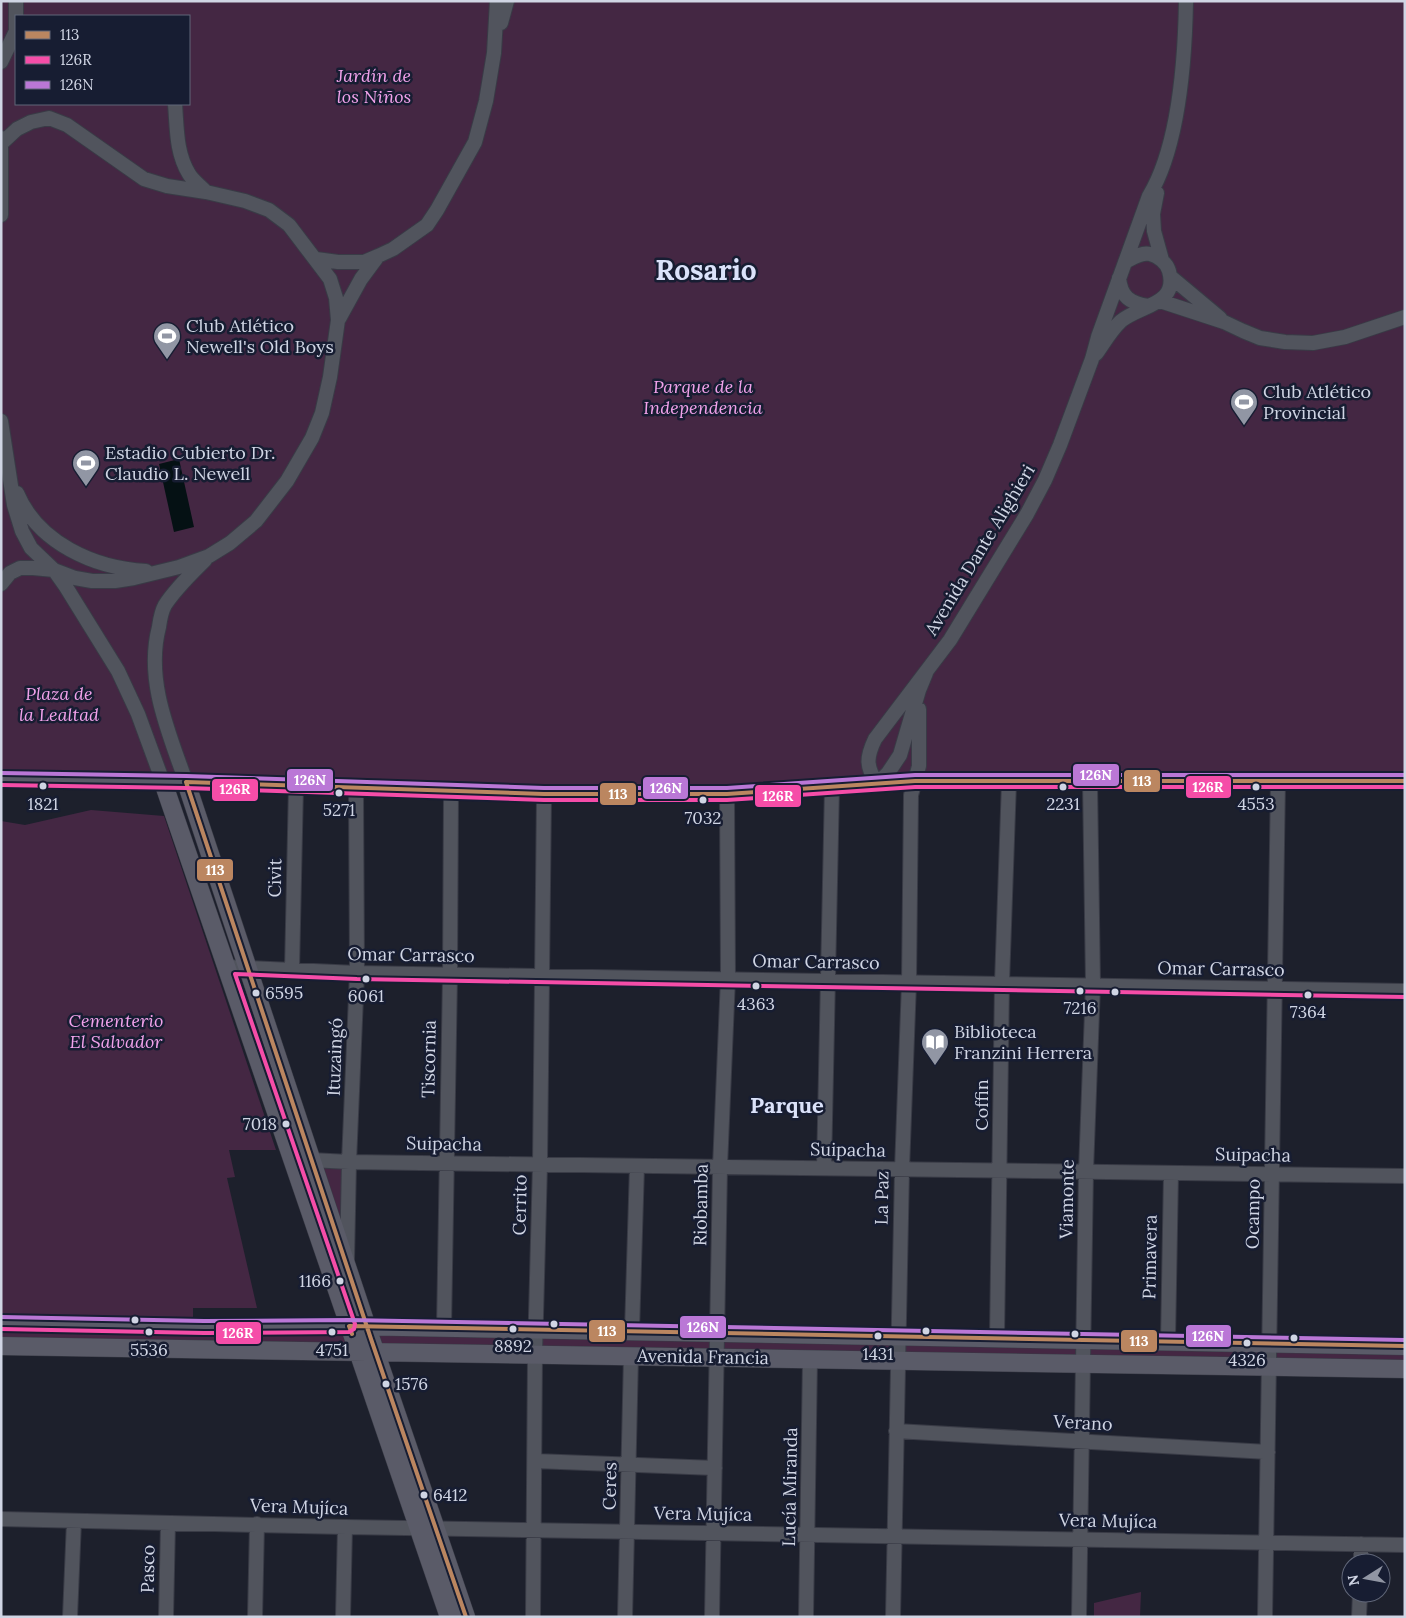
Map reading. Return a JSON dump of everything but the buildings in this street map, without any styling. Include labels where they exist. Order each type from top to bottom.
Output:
[{"type":"main road","points":[[1,779],[186,782],[544,794],[727,794],[915,781],[1405,781]]},
{"type":"main road","points":[[163,782],[449,1617]]},
{"type":"main road","points":[[186,782],[347,1268],[466,1617]]},
{"type":"main road","name":"Avenida Francia","points":[[1,1323],[260,1327],[367,1326],[1405,1346]]},
{"type":"main road","points":[[72,1347],[77,1325]]},
{"type":"main road","points":[[258,1349],[253,1336],[260,1327]]},
{"type":"main road","name":"Avenida Francia","points":[[1,1346],[1405,1369]]},
{"type":"street","points":[[16,1],[16,15]]},
{"type":"street","points":[[316,259],[338,262],[364,262],[393,249],[426,225],[475,142],[486,101],[494,45],[497,1]]},
{"type":"street","points":[[494,45],[507,1]]},
{"type":"street","points":[[1154,304],[1166,295],[1170,287],[1171,277],[1168,268],[1162,260],[1154,231],[1153,214],[1157,199],[1158,182],[1169,144],[1183,70],[1186,1]]},
{"type":"street","points":[[1,62],[15,33]]},
{"type":"street","points":[[175,105],[177,139],[182,160],[190,176],[206,192]]},
{"type":"street","points":[[1,216],[2,140],[31,122],[50,118],[68,126],[144,179],[167,186],[245,201],[269,210],[289,225],[330,279],[336,298],[338,320],[330,378],[322,413],[312,438],[287,482],[256,521],[230,543],[209,556],[179,567],[134,578],[115,581],[92,581],[75,578],[54,570],[20,568],[10,574],[1,584]]},
{"type":"street","points":[[1158,182],[1149,196],[1119,278],[1120,286],[1126,297],[1136,304],[1154,304],[1224,322]]},
{"type":"street","points":[[1125,262],[1137,255],[1146,254],[1162,260]]},
{"type":"street","points":[[338,320],[361,279],[378,256]]},
{"type":"street","points":[[1171,277],[1224,322],[1260,338],[1285,342],[1313,343],[1345,337],[1391,320],[1405,317]]},
{"type":"street","name":"Avenida Dante Alighieri","points":[[926,673],[919,690],[900,755],[888,773],[877,784],[868,765],[869,752],[875,739],[950,640],[1027,514],[1045,480],[1092,359],[1119,278]]},
{"type":"street","name":"Avenida Dante Alighieri","points":[[1092,359],[1122,320],[1154,304]]},
{"type":"street","points":[[1391,320],[1405,311]]},
{"type":"street","points":[[1,421],[14,505],[22,531],[31,548],[54,570],[118,671],[138,714],[163,782]]},
{"type":"street","points":[[8,471],[28,514],[57,542],[77,554],[104,564],[130,570],[158,572]]},
{"type":"street","points":[[186,782],[161,709],[155,679],[154,644],[164,608],[185,579],[209,556]]},
{"type":"street","name":"Avenida Dante Alighieri","points":[[915,781],[919,766],[919,690]]},
{"type":"street","name":"La Paz","points":[[893,1617],[902,1169],[909,983],[911,795],[915,781]]},
{"type":"street","name":"Ocampo","points":[[1265,1617],[1278,781]]},
{"type":"street","name":"Coffin","points":[[997,1338],[1002,983],[1009,782]]},
{"type":"street","name":"Viamonte","points":[[1079,1617],[1086,1171],[1093,985],[1090,782]]},
{"type":"street","name":"Civit","points":[[292,970],[296,786]]},
{"type":"street","points":[[824,1168],[832,787]]},
{"type":"street","name":"Ituzaingó","points":[[347,1268],[349,1162],[357,973],[356,788]]},
{"type":"street","name":"Tiscornia","points":[[444,1328],[451,791]]},
{"type":"street","name":"Cerrito","points":[[533,1617],[535,1354],[540,1164],[544,794]]},
{"type":"street","name":"Riobamba","points":[[712,1617],[720,1167],[728,978],[727,794]]},
{"type":"street","name":"Omar Carrasco","points":[[226,967],[450,975],[728,978],[909,983],[1405,991]]},
{"type":"street","name":"Suipacha","points":[[292,1159],[349,1162],[1405,1176]]},
{"type":"street","points":[[632,1331],[637,1166]]},
{"type":"street","name":"Primavera","points":[[1168,1341],[1170,1173]]},
{"type":"street","name":"Ceres","points":[[625,1617],[631,1356]]},
{"type":"street","name":"Lucía Miranda","points":[[806,1617],[810,1359]]},
{"type":"street","name":"Verano","points":[[896,1431],[1268,1452]]},
{"type":"street","points":[[535,1461],[715,1468]]},
{"type":"street","name":"Vera Mujíca","points":[[1,1519],[436,1529],[535,1529],[1405,1545]]},
{"type":"street","points":[[70,1617],[74,1521]]},
{"type":"street","name":"Pasco","points":[[166,1617],[168,1523]]},
{"type":"street","points":[[255,1617],[257,1524]]},
{"type":"street","points":[[343,1617],[345,1527]]},
{"type":"street","points":[[1361,1544],[1361,1553]]},
{"type":"street","points":[[1359,1617],[1360,1603]]},
{"type":"green space","name":"Parque de la Independencia","points":[[1,1],[1405,1],[1405,781],[1278,781],[727,794],[1,779]]},
{"type":"green space","name":"Cementerio El Salvador","points":[[91,810],[164,816],[276,1150],[229,1150],[235,1177],[227,1178],[257,1308],[193,1308],[193,1321],[1,1315],[1,821],[25,825]]},
{"type":"green space","points":[[319,1165],[343,1165],[343,1230]]},
{"type":"green space","points":[[1,1323],[1405,1346],[1405,1369],[1,1346]]},
{"type":"green space","points":[[1141,1592],[1140,1617],[1094,1617],[1094,1603]]},
{"type":"shaded area","points":[[179,459],[194,527],[174,532],[159,464]]},
{"type":"transit line","name":"126N","points":[[1,773],[186,776],[544,788],[727,788],[915,775],[1405,775]]},
{"type":"transit line","name":"113","points":[[466,1617],[371,1339],[186,782],[544,794],[727,794],[915,781],[1405,781]]},
{"type":"transit line","name":"126R","points":[[1,785],[186,788],[544,800],[727,800],[915,787],[1405,787]]},
{"type":"transit line","name":"126R","points":[[1,1329],[204,1333],[349,1332],[354,1329],[355,1324],[235,974],[357,979],[1405,997]]},
{"type":"transit line","name":"126N","points":[[1,1317],[204,1321],[349,1320],[1405,1340]]},
{"type":"transit line","name":"113","points":[[352,1334],[349,1326],[1405,1346]]},
{"type":"place","name":"Club Atlético Newell's Old Boys","points":[[167,360]]},
{"type":"place","name":"Club Atlético Provincial","points":[[1244,426]]},
{"type":"place","name":"Estadio Cubierto Dr. Claudio L. Newell","points":[[86,487]]},
{"type":"place","name":"1821","points":[[43,786]]},
{"type":"place","name":"2231","points":[[1063,787]]},
{"type":"place","name":"4553","points":[[1256,787]]},
{"type":"place","name":"5271","points":[[339,793]]},
{"type":"place","name":"7032","points":[[703,800]]},
{"type":"place","name":"6061","points":[[366,979]]},
{"type":"place","name":"4363","points":[[756,986]]},
{"type":"place","name":"7216","points":[[1080,991]]},
{"type":"place","name":"6595","points":[[256,993]]},
{"type":"place","name":"7364","points":[[1308,995]]},
{"type":"place","name":"Biblioteca Franzini Herrera","points":[[935,1066]]},
{"type":"place","name":"7018","points":[[286,1124]]},
{"type":"place","name":"1166","points":[[340,1281]]},
{"type":"place","name":"8892","points":[[513,1329]]},
{"type":"place","name":"5536","points":[[149,1332]]},
{"type":"place","name":"4751","points":[[332,1332]]},
{"type":"place","name":"1431","points":[[878,1336]]},
{"type":"place","name":"4326","points":[[1247,1343]]},
{"type":"place","name":"1576","points":[[386,1384]]},
{"type":"place","name":"6412","points":[[424,1495]]},
{"type":"district","name":"Rosario","points":[[706,270]]},
{"type":"district","name":"Parque","points":[[787,1105]]},
{"type":"park label","name":"Jardín de los Niños","points":[[374,86]]},
{"type":"park label","name":"Plaza de la Lealtad","points":[[59,704]]}]
